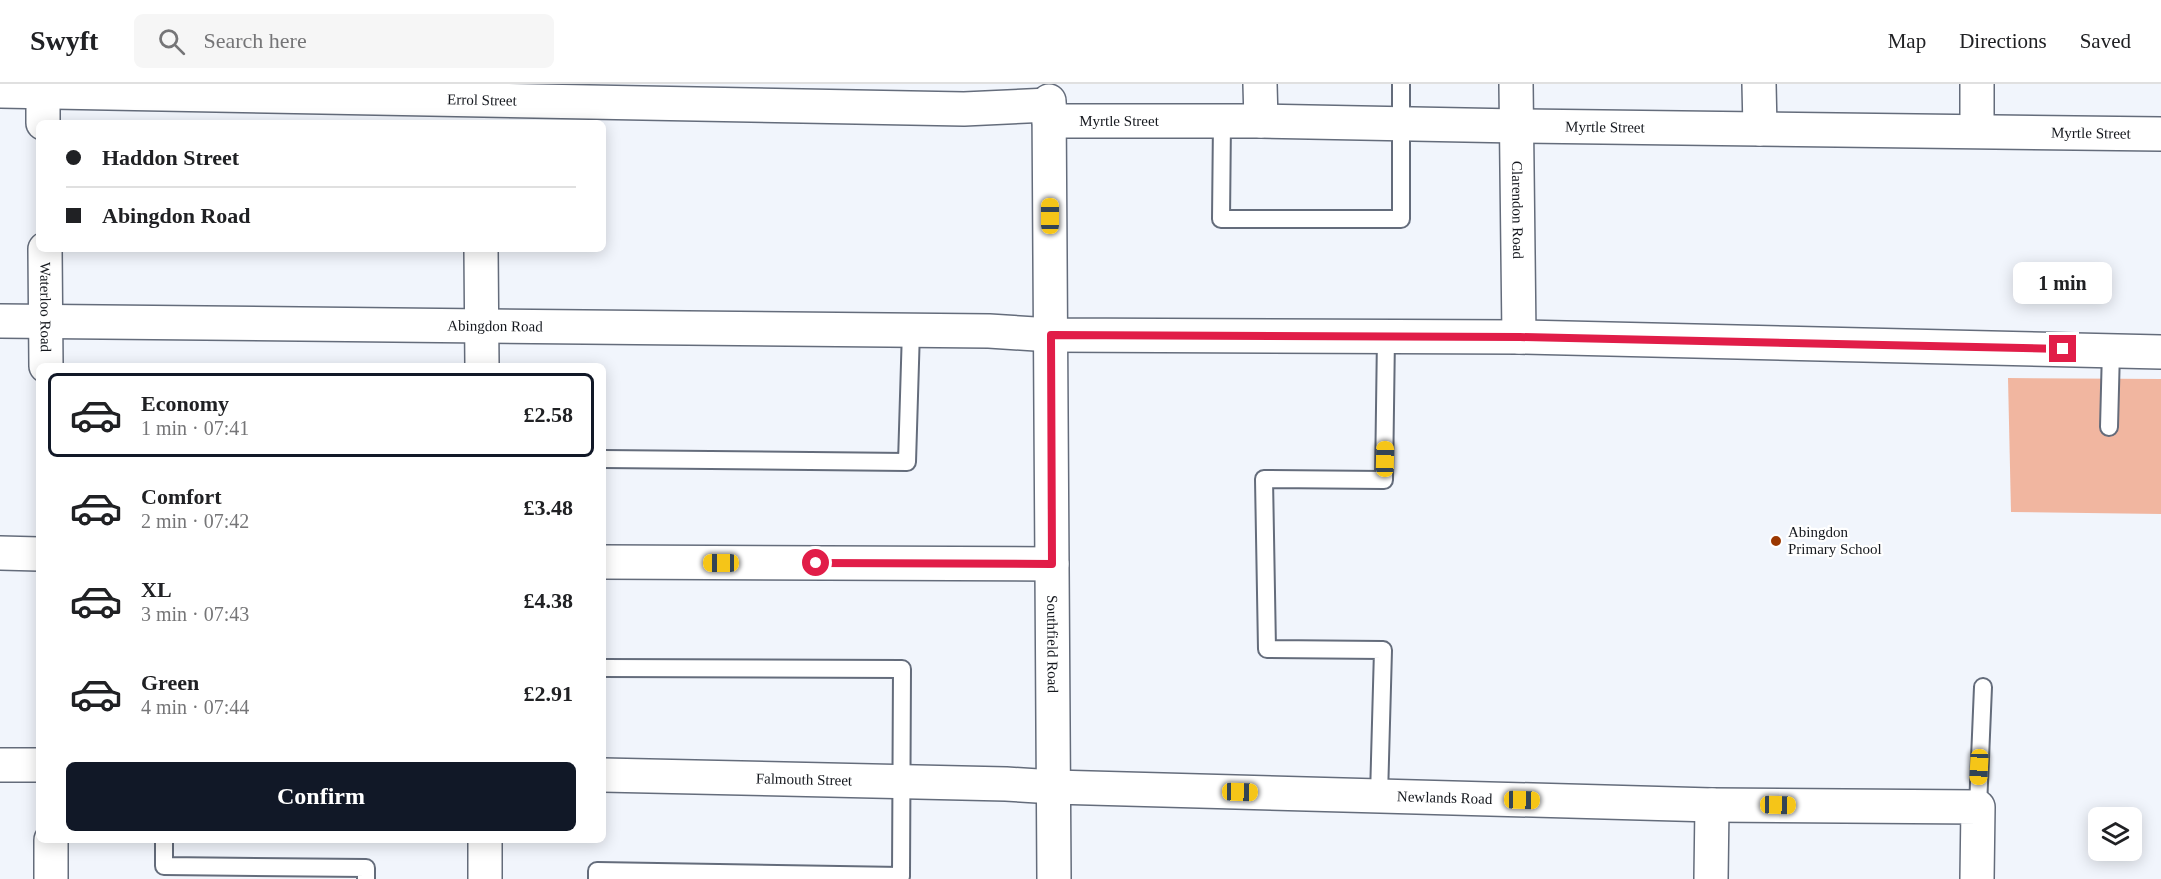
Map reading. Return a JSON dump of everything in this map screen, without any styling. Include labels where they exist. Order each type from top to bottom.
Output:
[{"type":"street","points":[[1260,84],[1260,121]]},
{"type":"street","name":"Clarendon Road","points":[[1516,84],[1520,337]]},
{"type":"street","points":[[1759,84],[1760,129]]},
{"type":"street","points":[[1977,84],[1977,131]]},
{"type":"street","name":"Errol Street","points":[[0,91],[43,100],[964,109],[1049,103]]},
{"type":"street","name":"Myrtle Street","points":[[1049,103],[1222,121],[2161,134]]},
{"type":"street","name":"Southfield Road","points":[[1049,103],[1054,879]]},
{"type":"street","name":"Waterloo Road","points":[[45,252],[46,363]]},
{"type":"street","points":[[481,252],[482,363]]},
{"type":"street","name":"Abingdon Road","points":[[0,321],[989,331],[1051,335]]},
{"type":"street","points":[[1051,335],[1520,337],[2161,352]]},
{"type":"street","points":[[0,553],[36,554]]},
{"type":"street","points":[[606,562],[1052,564]]},
{"type":"street","points":[[0,765],[36,765]]},
{"type":"street","name":"Falmouth Street","points":[[606,775],[1006,784]]},
{"type":"street","name":"Newlands Road","points":[[1006,784],[1712,805],[1977,807]]},
{"type":"street","points":[[1711,879],[1712,805]]},
{"type":"street","points":[[1977,807],[1977,879]]},
{"type":"street","points":[[51,843],[51,879]]},
{"type":"street","points":[[485,843],[485,879]]},
{"type":"lane","points":[[1222,121],[1221,219],[1401,219],[1401,84]]},
{"type":"lane","points":[[606,459],[907,462],[911,330]]},
{"type":"lane","points":[[1379,796],[1383,650],[1267,649],[1264,479],[1384,480],[1386,336]]},
{"type":"lane","points":[[2109,427],[2111,350]]},
{"type":"lane","points":[[597,879],[597,871],[901,876],[902,669],[606,668]]},
{"type":"lane","points":[[1977,807],[1983,687]]},
{"type":"lane","points":[[164,843],[164,866],[366,868],[366,879]]},
{"type":"shaded area","points":[[2008,378],[2161,379],[2161,514],[2011,512]]},
{"type":"place","name":"Abingdon Primary School","points":[[1776,541]]},
{"type":"route","points":[[816,563],[1052,564],[1051,335],[1520,337],[2063,349]]}]
